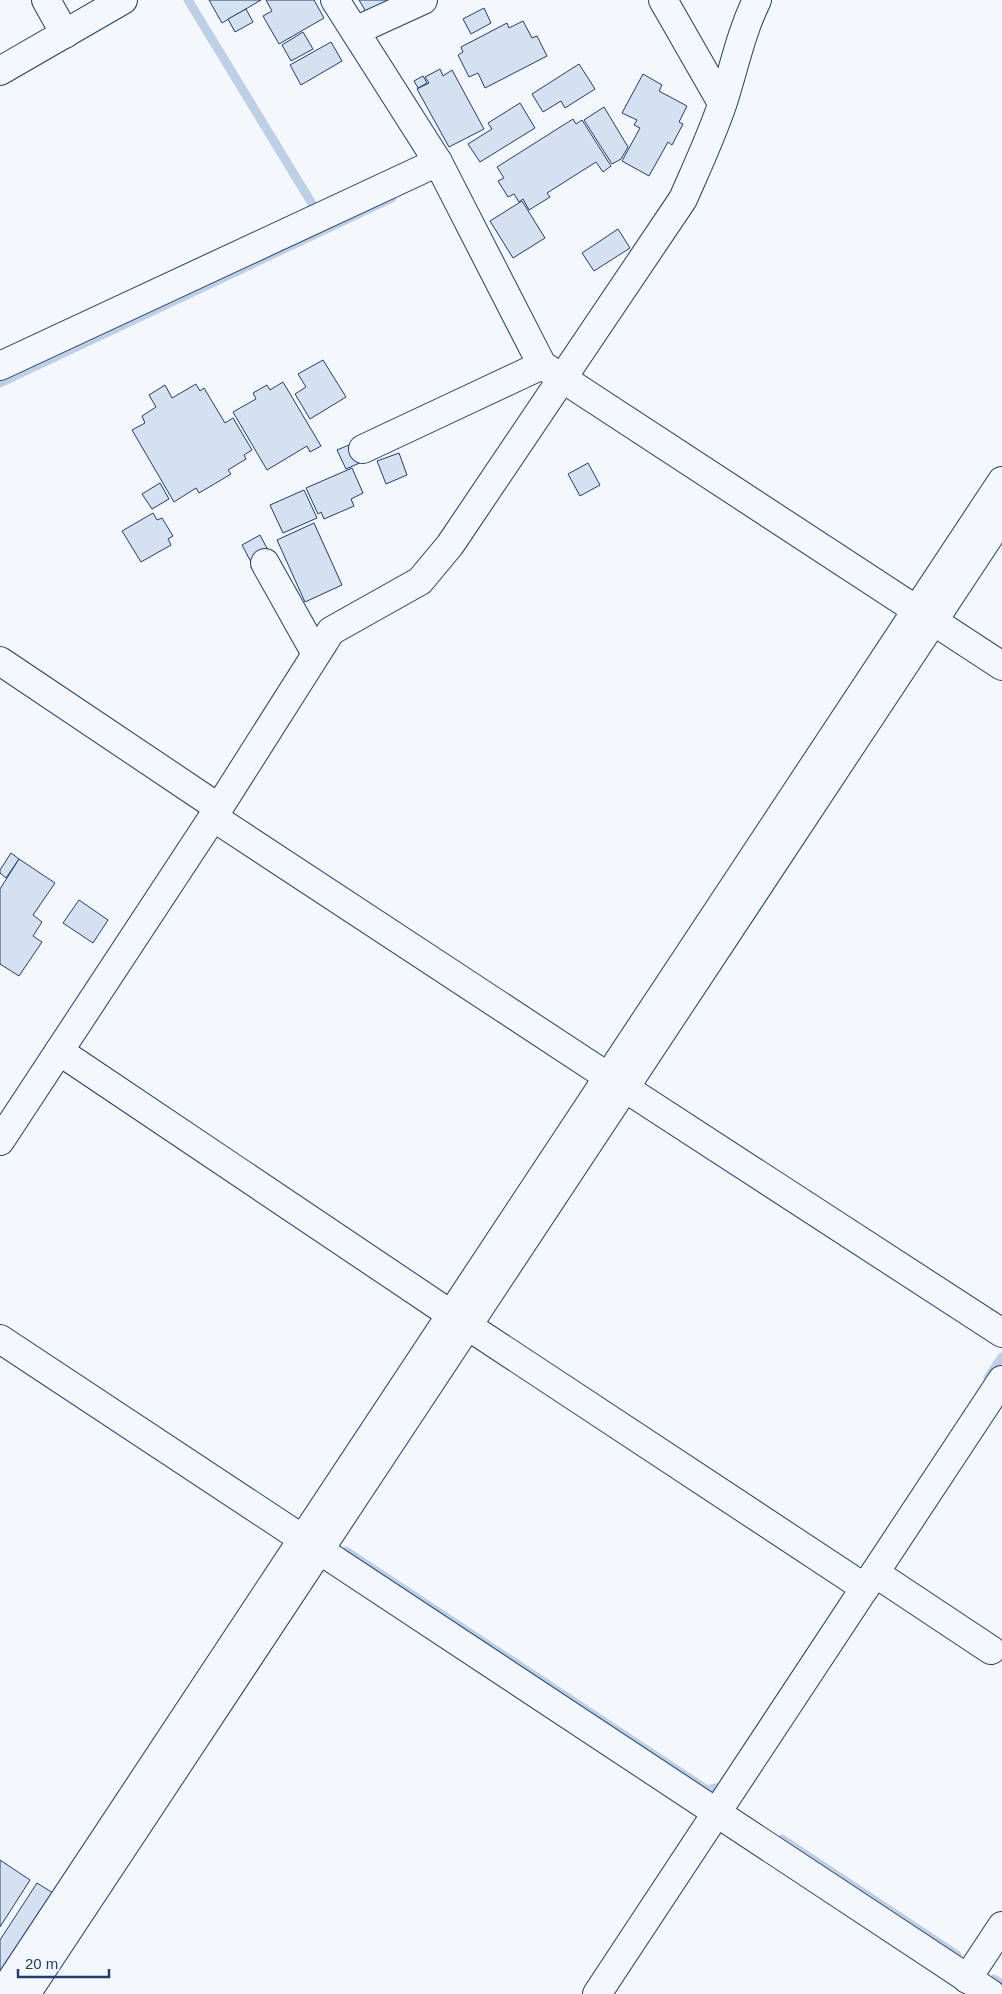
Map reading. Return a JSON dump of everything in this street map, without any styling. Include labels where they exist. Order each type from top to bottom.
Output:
[{"type":"street","points":[[46,0],[64,34]]},
{"type":"street","points":[[0,71],[123,0]]},
{"type":"street","points":[[336,0],[438,162],[552,371],[1002,666]]},
{"type":"street","points":[[355,31],[423,0]]},
{"type":"street","points":[[662,0],[722,103]]},
{"type":"street","points":[[0,1141],[216,812],[331,632],[420,581],[450,545],[552,371],[683,198],[722,103],[740,43],[757,0]]},
{"type":"street","points":[[0,366],[438,162]]},
{"type":"street","points":[[363,449],[552,371]]},
{"type":"street","points":[[2,1994],[311,1545],[460,1320],[925,615],[1002,480]]},
{"type":"street","points":[[925,615],[1002,517]]},
{"type":"street","points":[[265,563],[316,654]]},
{"type":"street","points":[[0,661],[216,812],[616,1083],[1002,1333]]},
{"type":"street","points":[[59,1051],[460,1320],[870,1580],[991,1650]]},
{"type":"street","points":[[0,1339],[991,1994]]},
{"type":"street","points":[[597,1994],[1002,1380]]},
{"type":"street","points":[[26,1994],[311,1545]]},
{"type":"street","points":[[967,1979],[1002,1926]]},
{"type":"building","points":[[209,0],[261,0],[222,23]]},
{"type":"building","points":[[266,0],[314,0],[324,18],[279,44],[263,16],[272,11]]},
{"type":"building","points":[[359,0],[392,0],[369,17]]},
{"type":"building","points":[[484,8],[491,23],[471,34],[463,19]]},
{"type":"building","points":[[246,9],[253,22],[235,32],[228,19]]},
{"type":"building","points":[[523,21],[532,38],[537,36],[547,56],[485,88],[478,73],[469,77],[458,55],[463,52],[461,47],[507,23],[509,28]]},
{"type":"building","points":[[303,32],[313,49],[291,61],[282,45]]},
{"type":"building","points":[[331,42],[342,61],[301,85],[290,65]]},
{"type":"building","points":[[579,64],[595,89],[565,108],[561,101],[543,112],[532,94]]},
{"type":"building","points":[[440,69],[443,76],[452,70],[484,129],[449,147],[417,89],[429,83],[425,77]]},
{"type":"building","points":[[643,74],[662,85],[659,91],[687,106],[679,122],[683,124],[672,145],[668,142],[649,176],[622,161],[640,128],[634,125],[637,120],[622,113]]},
{"type":"building","points":[[423,76],[427,83],[418,88],[414,81]]},
{"type":"building","points":[[520,103],[535,128],[480,162],[468,144],[492,129],[488,123]]},
{"type":"building","points":[[604,107],[628,147],[621,159],[612,164],[584,120]]},
{"type":"building","points":[[573,119],[576,124],[582,120],[611,166],[603,172],[596,162],[547,193],[550,197],[529,210],[523,199],[519,202],[514,194],[508,197],[498,181],[504,178],[497,167]]},
{"type":"building","points":[[522,201],[545,238],[513,258],[490,221]]},
{"type":"building","points":[[618,229],[630,248],[594,271],[582,253]]},
{"type":"building","points":[[323,360],[346,397],[310,419],[295,394],[306,387],[298,374]]},
{"type":"building","points":[[283,382],[321,446],[310,452],[307,446],[267,470],[233,412],[256,399],[253,393],[267,385],[270,390]]},
{"type":"building","points":[[196,384],[200,391],[204,388],[225,423],[233,418],[252,450],[244,455],[246,459],[228,470],[231,474],[199,493],[196,488],[174,502],[132,430],[145,423],[142,416],[156,407],[149,395],[165,385],[172,398]]},
{"type":"building","points":[[356,442],[364,461],[346,469],[337,450]]},
{"type":"building","points":[[399,453],[407,475],[386,484],[377,461]]},
{"type":"building","points":[[588,463],[600,485],[580,496],[568,474]]},
{"type":"building","points":[[352,468],[363,493],[351,499],[354,506],[324,519],[321,512],[318,514],[306,488]]},
{"type":"building","points":[[160,483],[169,499],[152,509],[142,494]]},
{"type":"building","points":[[304,490],[317,518],[283,533],[270,505]]},
{"type":"building","points":[[153,513],[157,520],[162,518],[173,536],[168,539],[171,545],[141,562],[122,531]]},
{"type":"building","points":[[314,523],[342,585],[305,602],[277,540]]},
{"type":"building","points":[[260,535],[270,554],[252,564],[242,545]]},
{"type":"building","points":[[11,853],[19,859],[6,878],[0,873],[0,870]]},
{"type":"building","points":[[19,859],[55,883],[33,915],[42,922],[33,936],[42,942],[19,976],[0,964],[0,889]]},
{"type":"building","points":[[79,900],[108,920],[93,943],[63,923]]},
{"type":"building","points":[[0,1860],[30,1880],[0,1927]]},
{"type":"building","points":[[37,1883],[53,1893],[0,1975],[0,1940]]},
{"type":"waterway","points":[[188,0],[314,207]]},
{"type":"waterway","points":[[0,383],[392,198]]},
{"type":"waterway","points":[[988,1378],[1002,1357]]},
{"type":"waterway","points":[[346,1551],[707,1790],[721,1787],[725,1781]]},
{"type":"waterway","points":[[782,1839],[957,1955]]},
{"type":"waterway","points":[[994,1979],[1002,1984]]}]
